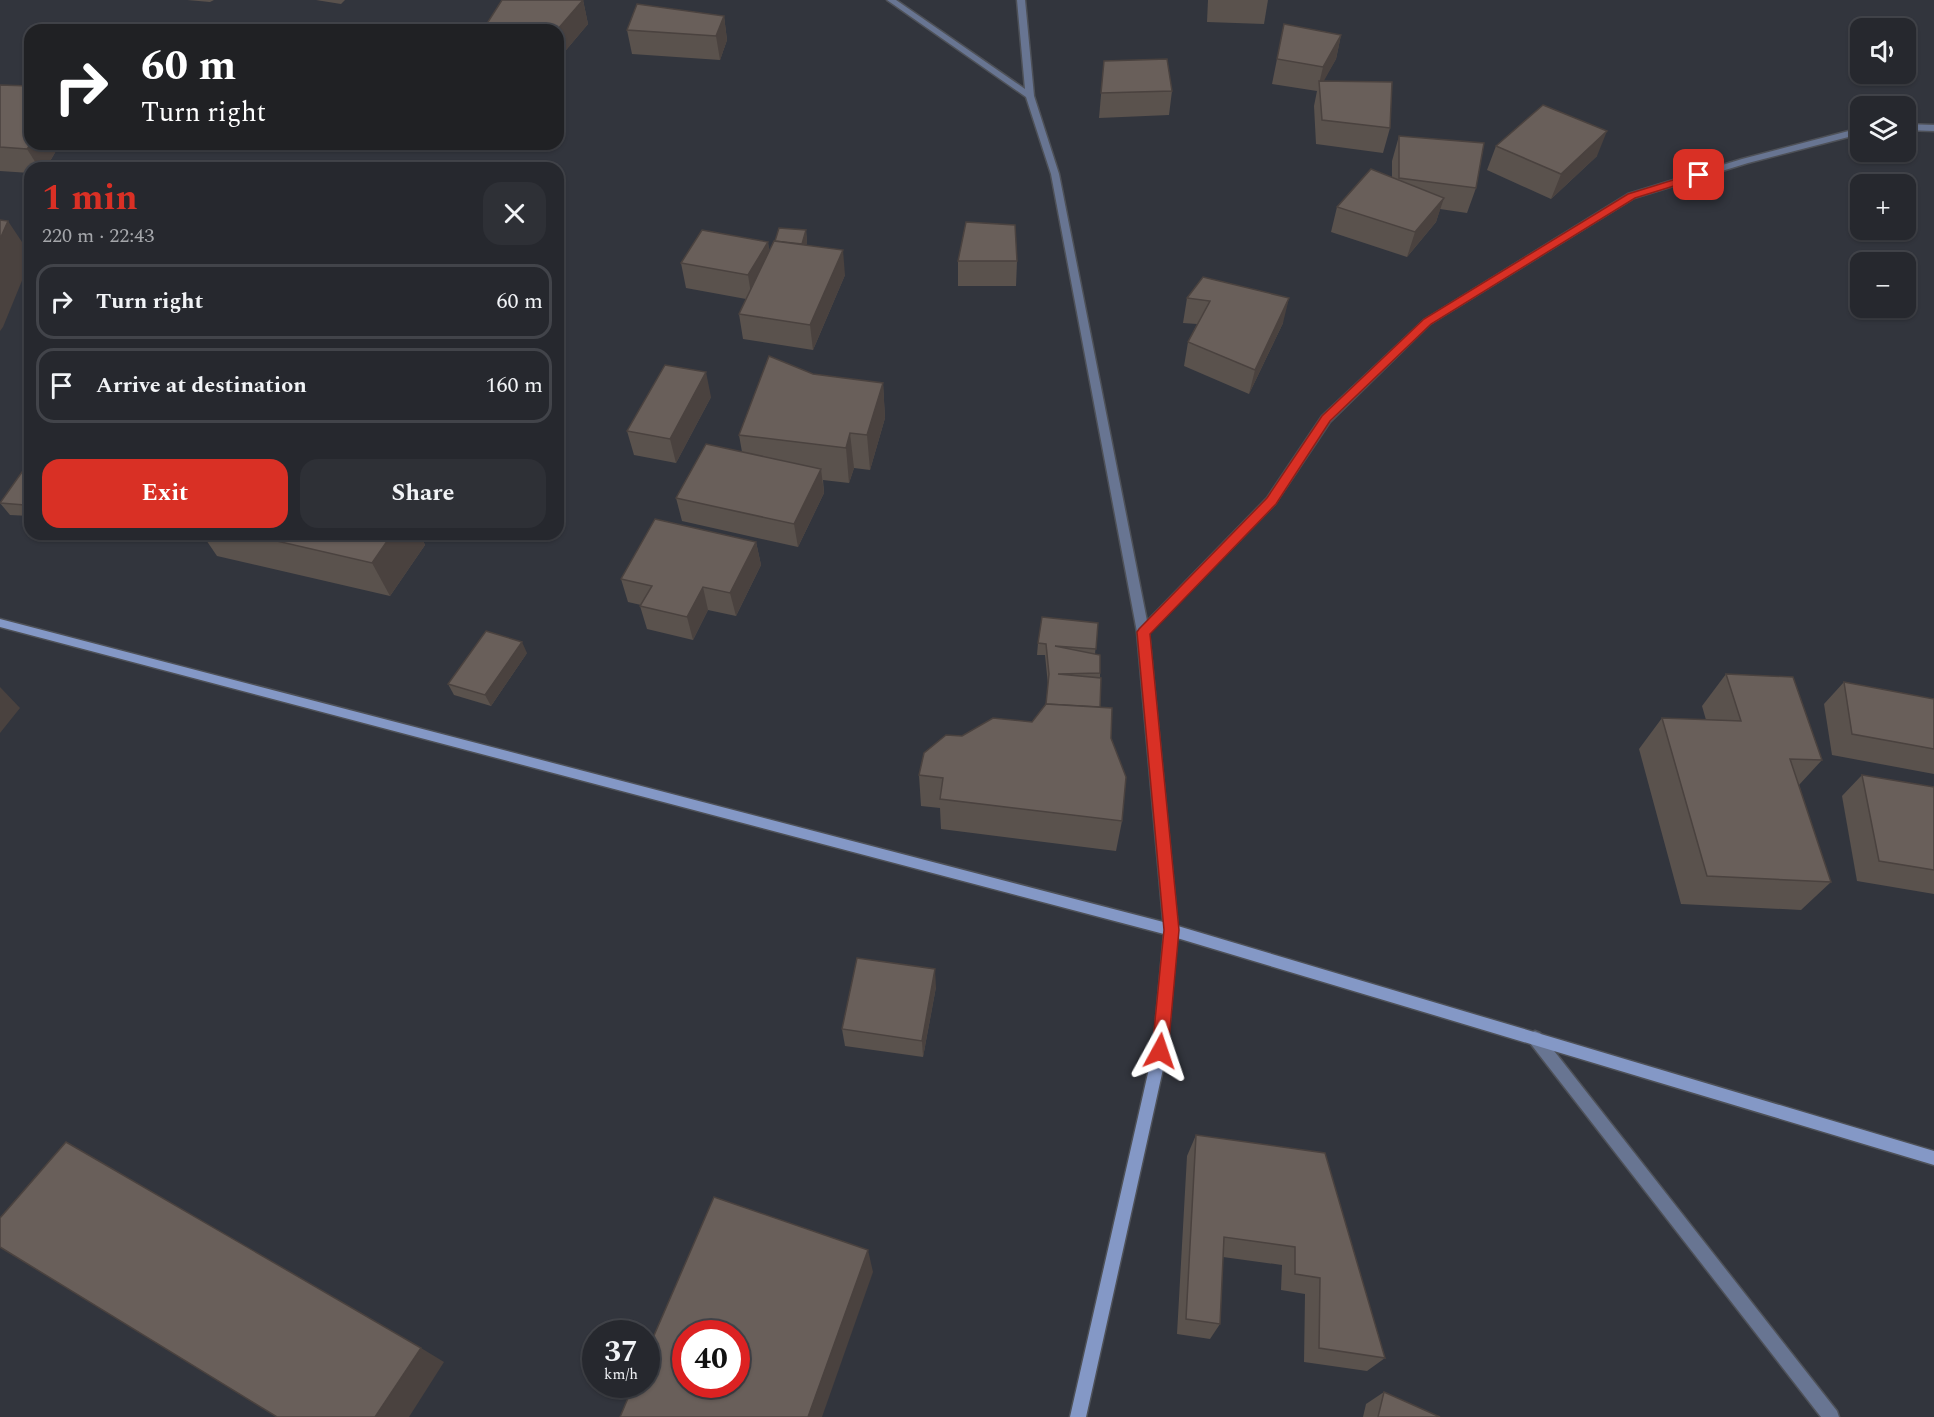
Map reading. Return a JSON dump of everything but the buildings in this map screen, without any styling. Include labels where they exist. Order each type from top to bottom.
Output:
[{"type":"main road","points":[[0,623],[1171,930],[1934,1158]]},
{"type":"main road","points":[[1078,1417],[1160,1051],[1171,930]]},
{"type":"street","points":[[891,0],[1030,96]]},
{"type":"street","points":[[1021,0],[1030,96],[1055,174],[1143,632],[1171,930]]},
{"type":"street","points":[[1916,127],[1934,128]]},
{"type":"street","points":[[1143,632],[1271,501],[1326,418],[1427,322],[1632,196],[1744,161],[1850,134]]},
{"type":"street","points":[[1535,1038],[1831,1417]]},
{"type":"route","points":[[1160,1051],[1171,930],[1143,632],[1271,501],[1326,418],[1427,322],[1632,196],[1699,175]]}]
